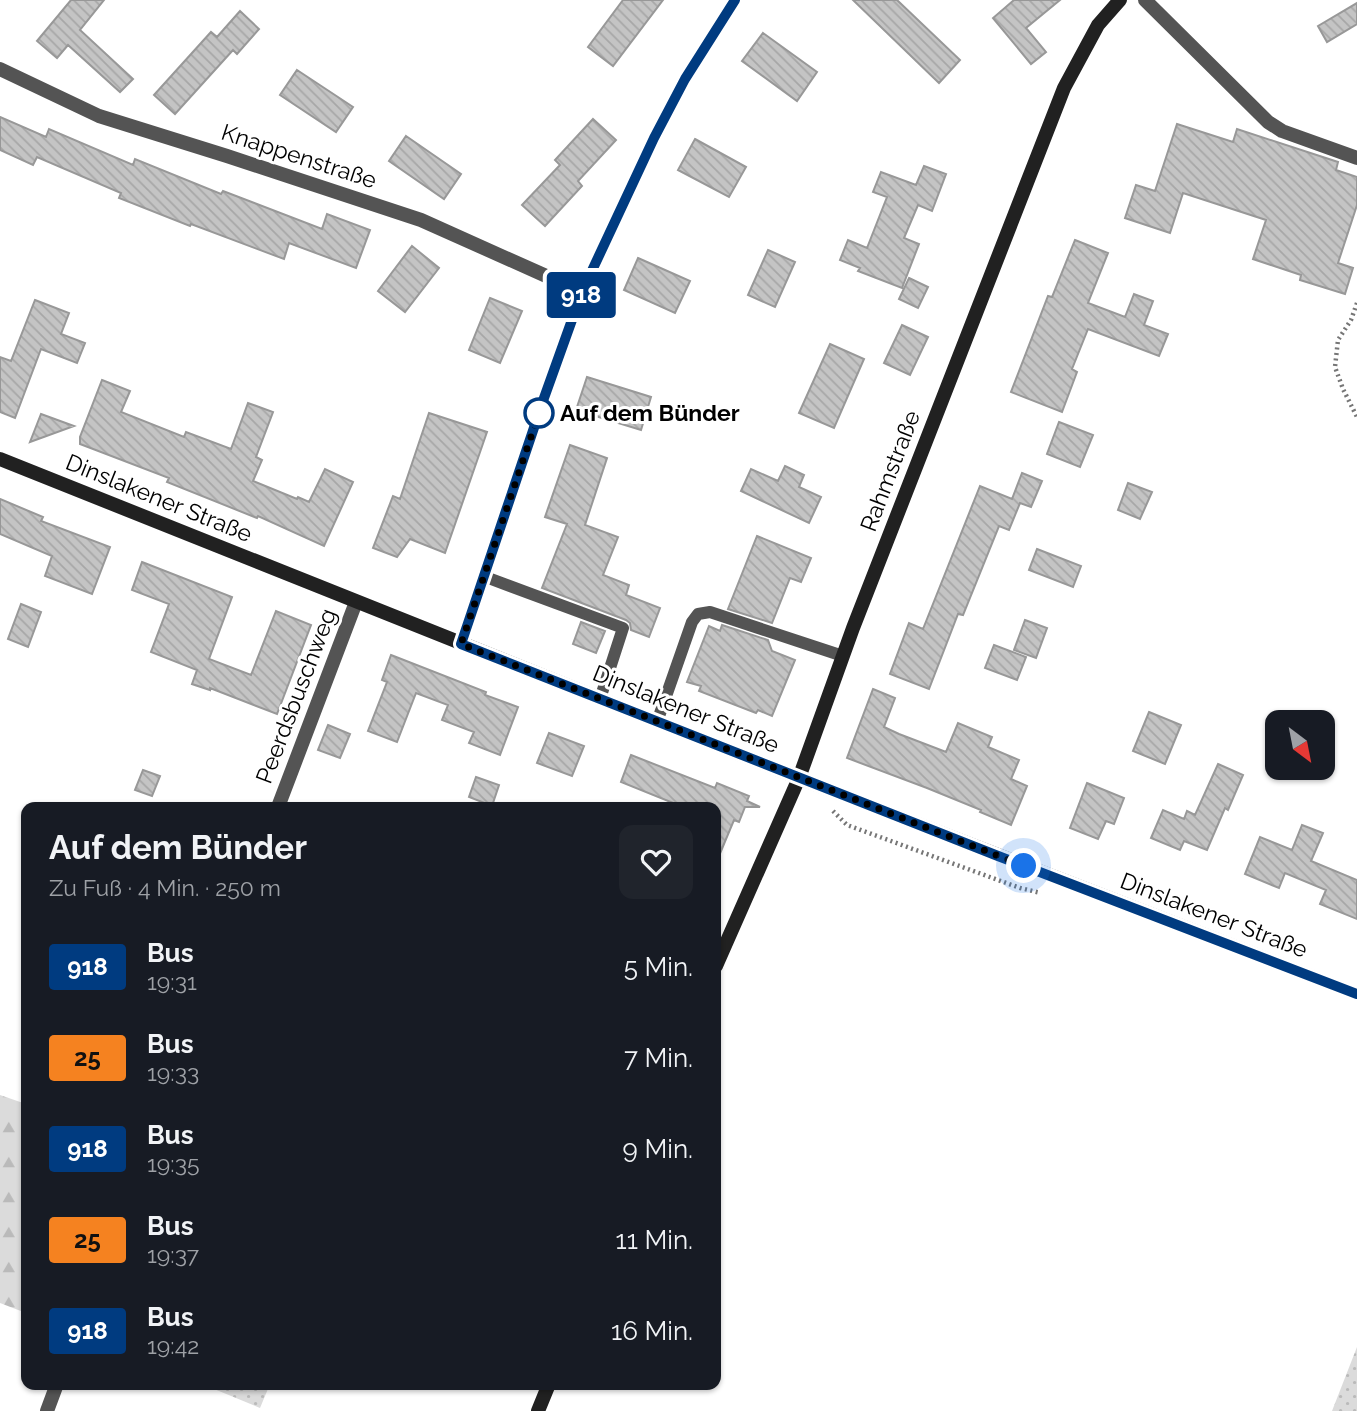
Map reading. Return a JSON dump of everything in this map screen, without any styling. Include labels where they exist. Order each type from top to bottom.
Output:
[{"type":"main road","name":"Rahmstraße","points":[[721,955],[799,778],[843,656],[1064,88],[1098,25],[1120,0]]},
{"type":"main road","name":"Dinslakener Straße","points":[[0,459],[799,778],[1357,994]]},
{"type":"main road","points":[[538,1411],[547,1390]]},
{"type":"street","points":[[461,644],[582,292],[654,138],[685,79],[735,0]]},
{"type":"street","points":[[1145,0],[1268,122],[1301,139],[1357,158]]},
{"type":"street","name":"Knappenstraße","points":[[0,69],[99,116],[422,220],[582,292]]},
{"type":"street","name":"Peerdsbuschweg","points":[[280,802],[356,602]]},
{"type":"street","points":[[47,1411],[55,1390]]},
{"type":"lane","points":[[483,576],[622,628],[600,699]]},
{"type":"lane","points":[[657,722],[692,621],[698,614],[709,612],[843,656]]},
{"type":"path","points":[[1357,303],[1351,320],[1338,340],[1335,367],[1357,417]]},
{"type":"green space","points":[[0,1095],[21,1102],[21,1311],[0,1303]]},
{"type":"green space","points":[[1357,1347],[1357,1411],[1332,1411]]},
{"type":"green space","points":[[216,1390],[268,1390],[260,1408]]},
{"type":"building","points":[[71,0],[104,0],[80,30],[133,79],[120,92],[68,45],[57,58],[37,41]]},
{"type":"building","points":[[623,0],[663,0],[613,66],[588,47]]},
{"type":"building","points":[[853,0],[897,0],[960,60],[939,83]]},
{"type":"building","points":[[1014,0],[1060,0],[1026,28],[1046,52],[1031,64],[993,18]]},
{"type":"building","points":[[1357,3],[1357,24],[1327,42],[1318,26]]},
{"type":"building","points":[[240,11],[259,29],[237,54],[233,50],[175,114],[154,95],[211,32],[217,37]]},
{"type":"building","points":[[763,33],[817,72],[797,101],[742,61]]},
{"type":"building","points":[[297,70],[353,107],[336,132],[280,95]]},
{"type":"building","points":[[0,117],[46,137],[49,129],[133,165],[135,159],[221,194],[223,191],[322,229],[327,214],[370,230],[356,268],[289,243],[284,259],[119,198],[121,193],[37,157],[33,165],[0,150]]},
{"type":"building","points":[[593,119],[616,140],[578,181],[582,186],[545,226],[522,205],[560,165],[555,160]]},
{"type":"building","points":[[1177,124],[1233,142],[1237,129],[1338,162],[1336,170],[1357,177],[1357,205],[1338,263],[1353,268],[1345,294],[1300,280],[1301,275],[1253,259],[1266,220],[1183,193],[1170,233],[1125,218],[1136,185],[1155,191]]},
{"type":"building","points":[[406,136],[461,174],[444,199],[389,161]]},
{"type":"building","points":[[695,139],[746,167],[729,197],[678,170]]},
{"type":"building","points":[[924,166],[946,174],[932,211],[918,205],[904,238],[919,244],[902,288],[858,271],[860,268],[840,260],[848,240],[867,248],[887,197],[873,192],[881,172],[916,185]]},
{"type":"building","points":[[1075,240],[1108,253],[1088,303],[1125,317],[1134,294],[1153,301],[1144,325],[1168,334],[1159,356],[1088,329],[1072,369],[1077,372],[1062,412],[1011,392],[1048,296],[1052,297]]},
{"type":"building","points":[[412,246],[439,268],[405,312],[378,291]]},
{"type":"building","points":[[768,250],[795,262],[775,307],[748,295]]},
{"type":"building","points":[[638,258],[690,281],[675,313],[624,290]]},
{"type":"building","points":[[909,278],[928,287],[918,308],[899,299]]},
{"type":"building","points":[[490,298],[522,311],[500,363],[469,350]]},
{"type":"building","points":[[35,300],[69,313],[61,334],[85,343],[77,363],[41,349],[15,418],[0,412],[0,357],[11,361]]},
{"type":"building","points":[[902,325],[928,337],[910,375],[884,363]]},
{"type":"building","points":[[830,344],[864,359],[834,428],[799,413]]},
{"type":"building","points":[[587,377],[651,397],[641,430],[576,410]]},
{"type":"building","points":[[102,380],[130,391],[121,412],[184,437],[186,432],[231,449],[248,403],[273,412],[256,457],[262,460],[253,481],[309,502],[325,469],[353,482],[324,546],[258,516],[257,518],[167,482],[169,478],[80,444],[80,437]]},
{"type":"building","points":[[429,413],[487,432],[445,553],[410,539],[397,557],[373,548],[393,496],[400,499]]},
{"type":"building","points":[[41,414],[74,426],[30,442]]},
{"type":"building","points":[[1059,422],[1093,435],[1080,467],[1047,454]]},
{"type":"building","points":[[570,445],[607,458],[585,525],[618,537],[603,575],[629,585],[626,595],[660,608],[649,637],[631,630],[630,623],[626,620],[542,588],[567,524],[545,517]]},
{"type":"building","points":[[785,466],[804,475],[799,487],[821,497],[809,523],[741,491],[751,469],[778,481]]},
{"type":"building","points":[[1022,473],[1042,481],[1031,507],[1020,503],[1009,530],[999,526],[963,615],[958,614],[929,689],[890,674],[909,623],[923,629],[980,486],[1012,499]]},
{"type":"building","points":[[1128,483],[1152,492],[1140,519],[1118,510]]},
{"type":"building","points":[[0,499],[43,517],[41,521],[110,547],[92,594],[45,576],[52,556],[0,534]]},
{"type":"building","points":[[757,536],[811,558],[801,582],[790,578],[772,623],[728,609]]},
{"type":"building","points":[[1037,549],[1081,566],[1073,587],[1029,570]]},
{"type":"building","points":[[142,562],[232,597],[209,659],[251,675],[276,611],[311,625],[277,714],[210,688],[192,684],[197,670],[151,652],[169,604],[132,590]]},
{"type":"building","points":[[21,604],[41,612],[28,647],[8,639]]},
{"type":"building","points":[[1025,620],[1047,628],[1036,658],[1014,650]]},
{"type":"building","points":[[581,622],[605,631],[596,653],[573,644]]},
{"type":"building","points":[[722,625],[768,640],[772,651],[795,660],[772,716],[758,710],[756,713],[699,691],[701,686],[687,682],[709,626],[720,631]]},
{"type":"building","points":[[994,645],[1026,657],[1017,680],[985,668]]},
{"type":"building","points":[[391,655],[518,707],[500,755],[469,743],[474,732],[442,720],[448,705],[416,693],[397,742],[368,731],[387,682],[382,680]]},
{"type":"building","points":[[873,689],[895,698],[884,727],[946,752],[958,723],[992,737],[988,747],[1019,760],[1011,779],[1027,786],[1011,825],[980,812],[981,810],[847,758]]},
{"type":"building","points":[[1149,712],[1181,725],[1165,764],[1133,751]]},
{"type":"building","points":[[328,725],[350,734],[340,758],[318,750]]},
{"type":"building","points":[[549,733],[584,746],[572,776],[537,763]]},
{"type":"building","points":[[631,755],[715,788],[717,783],[749,796],[747,801],[760,807],[745,807],[739,822],[734,820],[721,851],[721,802],[671,802],[621,782]]},
{"type":"building","points":[[1218,764],[1243,775],[1207,850],[1184,841],[1180,850],[1151,838],[1163,810],[1184,819],[1187,811],[1195,815]]},
{"type":"building","points":[[143,770],[160,776],[152,796],[135,790]]},
{"type":"building","points":[[476,777],[499,785],[493,802],[482,802],[469,797]]},
{"type":"building","points":[[1087,783],[1124,798],[1114,824],[1106,821],[1098,839],[1070,828]]},
{"type":"building","points":[[1302,825],[1323,833],[1311,861],[1357,880],[1357,919],[1320,904],[1326,890],[1285,873],[1279,888],[1245,874],[1260,837],[1292,850]]},
{"type":"bus line","name":"918","points":[[735,0],[685,79],[654,138],[582,292],[461,644],[1357,994]]},
{"type":"place","name":"Auf dem Bünder","points":[[539,413]]},
{"type":"route","points":[[539,413],[461,644],[1024,866]]}]
